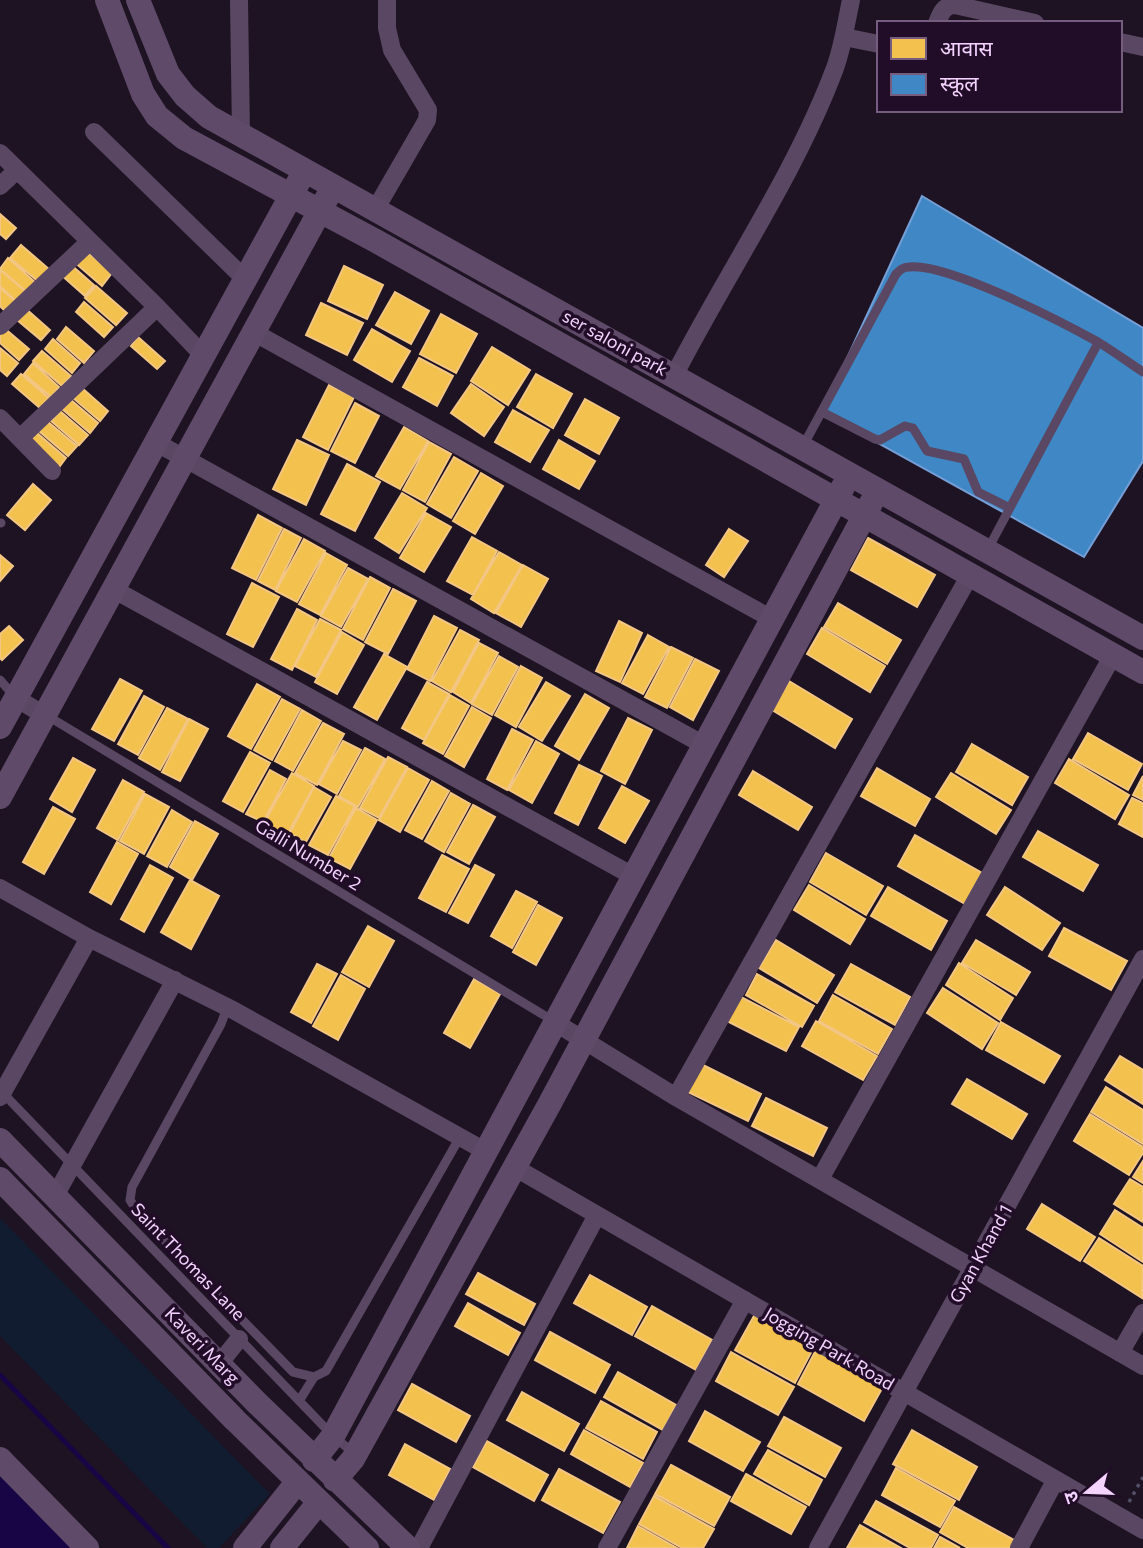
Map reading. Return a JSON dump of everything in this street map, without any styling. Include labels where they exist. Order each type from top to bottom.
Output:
[{"type":"street","points":[[107,0],[143,94],[157,116],[184,138],[291,195],[1143,672]]},
{"type":"street","name":"ser saloni park","points":[[138,0],[168,75],[185,96],[209,117],[1143,638]]},
{"type":"street","points":[[239,0],[241,135]]},
{"type":"street","points":[[375,210],[427,120],[428,110],[392,50],[387,28],[387,0]]},
{"type":"street","points":[[674,376],[799,148],[836,65],[851,0]]},
{"type":"street","points":[[938,21],[945,8],[955,5],[1026,21]]},
{"type":"street","points":[[844,37],[877,44]]},
{"type":"street","points":[[1122,42],[1143,47]]},
{"type":"street","points":[[94,132],[245,279]]},
{"type":"street","points":[[0,153],[203,355]]},
{"type":"street","points":[[0,186],[17,170]]},
{"type":"street","points":[[0,727],[8,689],[155,442],[305,170]]},
{"type":"street","points":[[0,797],[333,186]]},
{"type":"street","points":[[0,326],[89,242]]},
{"type":"street","points":[[20,438],[157,307]]},
{"type":"street","points":[[253,332],[772,619]]},
{"type":"street","points":[[0,418],[52,471]]},
{"type":"street","points":[[155,442],[704,745]]},
{"type":"street","points":[[314,1460],[333,1436],[850,474]]},
{"type":"street","points":[[335,1480],[355,1454],[514,1167],[878,490]]},
{"type":"street","points":[[676,1097],[970,575]]},
{"type":"street","points":[[113,589],[633,876]]},
{"type":"street","points":[[820,1179],[1113,655]]},
{"type":"street","points":[[8,689],[44,715]]},
{"type":"street","points":[[0,888],[89,938],[227,1008],[485,1151]]},
{"type":"street","points":[[1,1093],[89,938]]},
{"type":"street","name":"Gyan Khand 1","points":[[818,1548],[1143,959]]},
{"type":"street","points":[[55,1196],[175,980]]},
{"type":"street","points":[[556,1023],[676,1097],[1143,1366]]},
{"type":"street","name":"Kaveri Marg","points":[[0,1140],[314,1460],[408,1548]]},
{"type":"street","name":"Jogging Park Road","points":[[514,1167],[1143,1530]]},
{"type":"street","name":"Kaveri Marg","points":[[0,1180],[235,1420],[367,1548]]},
{"type":"street","points":[[419,1548],[597,1215]]},
{"type":"street","points":[[607,1548],[745,1300]]},
{"type":"street","points":[[1120,1353],[1143,1313]]},
{"type":"street","points":[[219,1364],[240,1332]]},
{"type":"street","points":[[0,1459],[88,1548]]},
{"type":"street","points":[[245,1548],[298,1481]]},
{"type":"street","points":[[1019,1548],[1055,1481]]},
{"type":"street","points":[[282,1548],[319,1502]]},
{"type":"lane","points":[[803,448],[895,274],[902,268],[921,267],[946,272],[983,287],[1098,342],[1143,372]]},
{"type":"lane","points":[[987,551],[1098,342]]},
{"type":"lane","points":[[822,412],[880,440],[909,425],[927,451],[964,459],[978,492],[1010,508]]},
{"type":"lane","name":"Galli Number 2","points":[[44,715],[556,1023]]},
{"type":"lane","points":[[227,1008],[221,1024],[132,1187],[130,1200],[240,1332],[293,1372],[314,1377]]},
{"type":"lane","name":"Saint Thomas Lane","points":[[1,1093],[125,1220],[240,1332],[299,1401],[355,1454]]},
{"type":"lane","points":[[299,1401],[314,1377],[326,1371],[337,1353],[460,1137]]},
{"type":"lane","points":[[125,1220],[134,1207]]},
{"type":"path","points":[[1136,1506],[1129,1502],[1143,1477]]},
{"type":"shaded area","points":[[0,1218],[270,1494],[219,1548],[207,1548],[0,1336]]},
{"type":"shaded area","points":[[0,1476],[71,1548],[0,1548]]},
{"type":"building: आवास","points":[[0,214],[16,228],[6,239],[0,234]]},
{"type":"building: आवास","points":[[21,245],[50,270],[39,282],[10,258]]},
{"type":"building: आवास","points":[[84,249],[112,273],[102,286],[73,261]]},
{"type":"building: आवास","points":[[8,258],[36,283],[28,293],[0,269]]},
{"type":"building: आवास","points":[[69,263],[94,285],[85,296],[60,274]]},
{"type":"building: आवास","points":[[344,266],[383,285],[367,319],[328,301]]},
{"type":"building: आवास","points":[[0,270],[25,291],[16,301],[0,286]]},
{"type":"building: आवास","points":[[96,286],[127,313],[116,325],[85,298]]},
{"type":"building: आवास","points":[[0,288],[15,301],[6,312],[0,306]]},
{"type":"building: आवास","points":[[395,292],[429,311],[411,344],[376,325]]},
{"type":"building: आवास","points":[[895,295],[944,322],[927,353],[935,359],[946,338],[978,356],[968,373],[988,384],[997,365],[1025,382],[1013,400],[1021,404],[1053,354],[1079,370],[1019,484],[984,465],[1015,413],[1004,407],[996,433],[960,445],[925,428],[915,389],[929,365],[920,361],[885,423],[837,395]]},
{"type":"building: आवास","points":[[84,302],[113,327],[104,337],[76,312]]},
{"type":"building: आवास","points":[[321,303],[363,323],[347,355],[306,335]]},
{"type":"building: आवास","points":[[25,308],[50,330],[41,340],[16,319]]},
{"type":"building: आवास","points":[[441,314],[477,334],[456,373],[420,354]]},
{"type":"building: आवास","points":[[3,327],[29,349],[19,360],[0,343],[0,330]]},
{"type":"building: आवास","points":[[66,327],[94,351],[84,363],[57,339]]},
{"type":"building: आवास","points":[[372,329],[410,351],[392,382],[354,360]]},
{"type":"building: आवास","points":[[138,337],[165,361],[157,369],[131,346]]},
{"type":"building: आवास","points":[[53,339],[80,363],[72,373],[45,349]]},
{"type":"building: आवास","points":[[492,347],[530,370],[508,405],[471,381]]},
{"type":"building: आवास","points":[[0,348],[18,363],[7,376],[0,370]]},
{"type":"building: आवास","points":[[42,351],[71,376],[62,386],[33,361]]},
{"type":"building: आवास","points":[[419,358],[453,376],[437,406],[403,387]]},
{"type":"building: आवास","points":[[33,363],[59,387],[51,397],[24,374]]},
{"type":"building: आवास","points":[[21,374],[49,398],[40,408],[12,384]]},
{"type":"building: आवास","points":[[536,374],[572,394],[553,428],[517,407]]},
{"type":"building: आवास","points":[[471,384],[504,407],[484,436],[451,413]]},
{"type":"building: आवास","points":[[329,385],[354,397],[328,450],[303,437]]},
{"type":"building: आवास","points":[[82,388],[108,411],[100,421],[73,398]]},
{"type":"building: आवास","points":[[585,399],[619,418],[599,454],[565,435]]},
{"type":"building: आवास","points":[[71,400],[98,423],[90,433],[62,409]]},
{"type":"building: आवास","points":[[355,403],[379,416],[355,463],[331,451]]},
{"type":"building: आवास","points":[[513,410],[549,430],[530,462],[495,442]]},
{"type":"building: आवास","points":[[60,411],[88,435],[79,445],[51,421]]},
{"type":"building: आवास","points":[[47,421],[77,446],[68,456],[39,431]]},
{"type":"building: आवास","points":[[404,427],[428,441],[400,489],[376,476]]},
{"type":"building: आवास","points":[[36,432],[66,458],[57,470],[27,443]]},
{"type":"building: आवास","points":[[297,440],[329,455],[306,505],[273,489]]},
{"type":"building: आवास","points":[[559,440],[595,461],[579,489],[543,469]]},
{"type":"building: आवास","points":[[429,442],[451,454],[425,502],[403,490]]},
{"type":"building: आवास","points":[[454,457],[478,471],[451,518],[427,504]]},
{"type":"building: आवास","points":[[347,464],[380,482],[355,531],[321,514]]},
{"type":"building: आवास","points":[[481,473],[503,486],[475,534],[453,521]]},
{"type":"building: आवास","points":[[33,484],[51,500],[25,530],[7,515]]},
{"type":"building: आवास","points":[[402,493],[427,508],[399,553],[375,538]]},
{"type":"building: आवास","points":[[426,513],[451,527],[424,572],[400,558]]},
{"type":"building: आवास","points":[[258,515],[282,528],[256,580],[232,568]]},
{"type":"building: आवास","points":[[284,529],[301,538],[275,590],[258,581]]},
{"type":"building: आवास","points":[[729,529],[748,541],[724,577],[706,565]]},
{"type":"building: आवास","points":[[472,537],[497,551],[473,595],[447,581]]},
{"type":"building: आवास","points":[[868,538],[935,575],[917,607],[851,570]]},
{"type":"building: आवास","points":[[304,539],[325,551],[297,602],[276,591]]},
{"type":"building: आवास","points":[[499,552],[522,565],[494,613],[471,599]]},
{"type":"building: आवास","points":[[326,553],[347,565],[320,615],[299,604]]},
{"type":"building: आवास","points":[[0,555],[13,566],[0,581]]},
{"type":"building: आवास","points":[[523,565],[548,579],[521,627],[496,613]]},
{"type":"building: आवास","points":[[348,568],[368,579],[341,627],[321,616]]},
{"type":"building: आवास","points":[[370,577],[390,588],[363,640],[343,629]]},
{"type":"building: आवास","points":[[252,583],[279,597],[253,647],[227,634]]},
{"type":"building: आवास","points":[[393,589],[416,601],[388,654],[365,642]]},
{"type":"building: आवास","points":[[838,603],[901,640],[887,664],[824,627]]},
{"type":"building: आवास","points":[[297,609],[317,620],[292,670],[271,659]]},
{"type":"building: आवास","points":[[434,616],[457,628],[430,681],[407,669]]},
{"type":"building: आवास","points":[[320,619],[341,630],[316,677],[295,666]]},
{"type":"building: आवास","points":[[619,621],[642,633],[620,682],[596,671]]},
{"type":"building: आवास","points":[[9,626],[23,640],[2,660],[0,634]]},
{"type":"building: आवास","points":[[822,628],[885,666],[870,692],[807,654]]},
{"type":"building: आवास","points":[[460,630],[479,640],[451,692],[432,681]]},
{"type":"building: आवास","points":[[342,632],[364,645],[337,694],[315,682]]},
{"type":"building: आवास","points":[[648,635],[669,647],[643,694],[622,683]]},
{"type":"building: आवास","points":[[479,643],[498,653],[471,703],[453,692]]},
{"type":"building: आवास","points":[[671,647],[693,658],[667,708],[645,697]]},
{"type":"building: आवास","points":[[384,654],[407,667],[377,720],[354,707]]},
{"type":"building: आवास","points":[[499,656],[518,667],[492,715],[472,704]]},
{"type":"building: आवास","points":[[695,659],[719,671],[693,720],[670,707]]},
{"type":"building: आवास","points":[[521,666],[542,678],[516,727],[495,715]]},
{"type":"building: आवास","points":[[120,679],[142,691],[114,741],[92,729]]},
{"type":"building: आवास","points":[[789,681],[852,719],[835,748],[772,710]]},
{"type":"building: आवास","points":[[427,682],[449,694],[424,740],[402,728]]},
{"type":"building: आवास","points":[[546,682],[570,696],[542,741],[519,727]]},
{"type":"building: आवास","points":[[257,684],[280,697],[251,749],[228,736]]},
{"type":"building: आवास","points":[[585,694],[609,708],[579,760],[555,746]]},
{"type":"building: आवास","points":[[450,695],[469,706],[443,754],[423,743]]},
{"type":"building: आवास","points":[[144,696],[164,707],[138,755],[118,744]]},
{"type":"building: आवास","points":[[282,699],[300,709],[272,760],[254,750]]},
{"type":"building: आवास","points":[[472,707],[491,718],[464,767],[445,756]]},
{"type":"building: आवास","points":[[167,708],[188,719],[160,770],[139,758]]},
{"type":"building: आवास","points":[[302,710],[321,721],[293,771],[275,761]]},
{"type":"building: आवास","points":[[628,718],[652,730],[625,784],[601,771]]},
{"type":"building: आवास","points":[[189,719],[208,729],[180,781],[162,772]]},
{"type":"building: आवास","points":[[323,723],[344,734],[317,785],[295,773]]},
{"type":"building: आवास","points":[[512,729],[533,740],[507,790],[487,779]]},
{"type":"building: आवास","points":[[1088,733],[1142,764],[1128,790],[1073,759]]},
{"type":"building: आवास","points":[[343,741],[361,750],[337,794],[319,784]]},
{"type":"building: आवास","points":[[536,741],[559,754],[532,803],[509,790]]},
{"type":"building: आवास","points":[[972,744],[1028,777],[1012,805],[956,772]]},
{"type":"building: आवास","points":[[365,748],[385,759],[358,807],[339,796]]},
{"type":"building: आवास","points":[[250,752],[270,763],[243,812],[223,801]]},
{"type":"building: आवास","points":[[388,757],[407,767],[379,818],[360,808]]},
{"type":"building: आवास","points":[[73,758],[95,770],[72,812],[50,799]]},
{"type":"building: आवास","points":[[1069,759],[1129,795],[1115,819],[1055,783]]},
{"type":"building: आवास","points":[[579,765],[602,776],[578,825],[555,813]]},
{"type":"building: आवास","points":[[408,768],[429,780],[400,832],[379,820]]},
{"type":"building: आवास","points":[[877,768],[930,799],[915,826],[861,796]]},
{"type":"building: आवास","points":[[270,770],[286,779],[263,822],[246,814]]},
{"type":"building: आवास","points":[[753,771],[812,807],[798,830],[739,795]]},
{"type":"building: आवास","points":[[292,773],[314,786],[287,835],[264,823]]},
{"type":"building: आवास","points":[[951,773],[1011,810],[996,834],[936,797]]},
{"type":"building: आवास","points":[[1143,776],[1143,800],[1133,795]]},
{"type":"building: आवास","points":[[123,780],[144,792],[118,840],[97,828]]},
{"type":"building: आवास","points":[[432,781],[449,791],[422,839],[405,830]]},
{"type":"building: आवास","points":[[622,786],[649,801],[625,843],[599,828]]},
{"type":"building: आवास","points":[[314,787],[331,797],[306,842],[290,833]]},
{"type":"building: आवास","points":[[451,793],[470,804],[444,852],[425,841]]},
{"type":"building: आवास","points":[[145,794],[169,807],[144,854],[120,841]]},
{"type":"building: आवास","points":[[336,796],[355,806],[328,855],[309,845]]},
{"type":"building: आवास","points":[[1132,798],[1143,803],[1143,837],[1119,824]]},
{"type":"building: आवास","points":[[473,805],[495,817],[469,864],[447,852]]},
{"type":"building: आवास","points":[[53,807],[75,819],[44,874],[23,862]]},
{"type":"building: आवास","points":[[356,808],[377,820],[350,869],[329,858]]},
{"type":"building: आवास","points":[[172,810],[192,822],[167,867],[147,856]]},
{"type":"building: आवास","points":[[195,821],[218,834],[192,880],[170,867]]},
{"type":"building: आवास","points":[[1038,831],[1098,865],[1083,891],[1023,857]]},
{"type":"building: आवास","points":[[915,835],[982,873],[965,904],[898,866]]},
{"type":"building: आवास","points":[[117,842],[138,854],[111,904],[90,892]]},
{"type":"building: आवास","points":[[826,853],[883,886],[866,915],[810,882]]},
{"type":"building: आवास","points":[[442,855],[469,869],[446,912],[419,898]]},
{"type":"building: आवास","points":[[150,865],[173,878],[144,932],[121,919]]},
{"type":"building: आवास","points":[[475,865],[494,875],[468,923],[449,913]]},
{"type":"building: आवास","points":[[190,880],[219,896],[191,949],[161,932]]},
{"type":"building: आवास","points":[[809,885],[865,919],[850,944],[794,910]]},
{"type":"building: आवास","points":[[888,887],[947,921],[931,950],[871,916]]},
{"type":"building: आवास","points":[[1005,887],[1060,923],[1042,950],[987,915]]},
{"type":"building: आवास","points":[[516,891],[537,902],[512,948],[491,936]]},
{"type":"building: आवास","points":[[538,905],[562,918],[536,965],[513,952]]},
{"type":"building: आवास","points":[[368,926],[394,941],[369,987],[342,972]]},
{"type":"building: आवास","points":[[1064,928],[1127,961],[1111,990],[1049,956]]},
{"type":"building: आवास","points":[[776,940],[834,975],[817,1003],[759,968]]},
{"type":"building: आवास","points":[[976,940],[1030,972],[1016,995],[962,963]]},
{"type":"building: आवास","points":[[959,963],[1013,998],[1000,1020],[946,985]]},
{"type":"building: आवास","points":[[317,964],[337,974],[311,1023],[291,1012]]},
{"type":"building: आवास","points":[[851,964],[910,997],[895,1025],[835,992]]},
{"type":"building: आवास","points":[[757,974],[814,1006],[802,1027],[746,995]]},
{"type":"building: आवास","points":[[341,975],[365,989],[338,1040],[313,1026]]},
{"type":"building: आवास","points":[[474,979],[500,994],[470,1048],[444,1033]]},
{"type":"building: आवास","points":[[943,988],[998,1023],[982,1049],[927,1013]]},
{"type":"building: आवास","points":[[833,995],[892,1029],[878,1054],[819,1021]]},
{"type":"building: आवास","points":[[739,996],[799,1027],[786,1051],[727,1021]]},
{"type":"building: आवास","points":[[816,1021],[877,1056],[863,1080],[802,1046]]},
{"type":"building: आवास","points":[[1001,1022],[1060,1056],[1044,1083],[986,1050]]},
{"type":"building: आवास","points":[[1120,1056],[1143,1070],[1143,1104],[1105,1080]]},
{"type":"building: आवास","points":[[701,1064],[761,1094],[748,1121],[688,1092]]},
{"type":"building: आवास","points":[[967,1079],[1027,1114],[1012,1139],[952,1104]]},
{"type":"building: आवास","points":[[1106,1087],[1143,1110],[1143,1144],[1091,1112]]},
{"type":"building: आवास","points":[[766,1098],[827,1128],[813,1156],[752,1126]]},
{"type":"building: आवास","points":[[1090,1114],[1143,1147],[1143,1153],[1129,1175],[1074,1141]]},
{"type":"building: आवास","points":[[1143,1161],[1143,1183],[1133,1177]]},
{"type":"building: आवास","points":[[1130,1179],[1143,1187],[1143,1222],[1114,1204]]},
{"type":"building: आवास","points":[[1042,1204],[1095,1237],[1080,1261],[1027,1229]]},
{"type":"building: आवास","points":[[1115,1210],[1143,1228],[1143,1262],[1100,1234]]},
{"type":"building: आवास","points":[[1099,1238],[1143,1266],[1142,1298],[1084,1261]]},
{"type":"building: आवास","points":[[478,1273],[535,1304],[524,1325],[466,1294]]},
{"type":"building: आवास","points":[[590,1275],[647,1307],[632,1335],[574,1303]]},
{"type":"building: आवास","points":[[468,1303],[520,1333],[508,1355],[455,1326]]},
{"type":"building: आवास","points":[[652,1306],[712,1340],[696,1370],[635,1336]]},
{"type":"building: आवास","points":[[755,1314],[814,1347],[795,1383],[735,1350]]},
{"type":"building: आवास","points":[[550,1332],[610,1365],[595,1393],[535,1360]]},
{"type":"building: आवास","points":[[817,1348],[884,1385],[864,1421],[798,1384]]},
{"type":"building: आवास","points":[[731,1352],[794,1387],[778,1415],[716,1381]]},
{"type":"building: आवास","points":[[618,1372],[676,1405],[663,1430],[604,1397]]},
{"type":"building: आवास","points":[[412,1384],[470,1416],[456,1442],[398,1410]]},
{"type":"building: आवास","points":[[522,1392],[579,1424],[564,1451],[507,1420]]},
{"type":"building: आवास","points":[[601,1401],[657,1432],[643,1459],[586,1428]]},
{"type":"building: आवास","points":[[705,1411],[760,1442],[743,1471],[689,1441]]},
{"type":"building: आवास","points":[[784,1417],[841,1448],[825,1477],[768,1446]]},
{"type":"building: आवास","points":[[584,1430],[643,1463],[630,1487],[571,1454]]},
{"type":"building: आवास","points":[[912,1430],[977,1467],[959,1500],[893,1464]]},
{"type":"building: आवास","points":[[487,1441],[548,1475],[534,1501],[473,1467]]},
{"type":"building: आवास","points":[[405,1444],[450,1469],[434,1500],[389,1475]]},
{"type":"building: आवास","points":[[768,1450],[822,1480],[809,1505],[754,1474]]},
{"type":"building: आवास","points":[[671,1465],[730,1497],[714,1526],[655,1494]]},
{"type":"building: आवास","points":[[896,1468],[955,1501],[940,1527],[882,1495]]},
{"type":"building: आवास","points":[[559,1469],[620,1502],[603,1533],[542,1500]]},
{"type":"building: आवास","points":[[746,1474],[806,1507],[791,1534],[731,1501]]},
{"type":"building: आवास","points":[[654,1496],[714,1529],[703,1548],[682,1548],[639,1524]]},
{"type":"building: आवास","points":[[876,1501],[938,1535],[931,1548],[910,1548],[864,1522]]},
{"type":"building: आवास","points":[[954,1507],[1014,1540],[1010,1548],[968,1548],[940,1532]]},
{"type":"building: आवास","points":[[860,1525],[901,1548],[847,1548]]},
{"type":"building: आवास","points":[[638,1526],[677,1548],[627,1548]]},
{"type":"building: आवास","points":[[940,1537],[960,1548],[934,1548]]},
{"type":"building: स्कूल","points":[[922,196],[1143,328],[1143,461],[1084,557],[822,412]]},
{"type":"waterway","points":[[0,1375],[168,1548]]}]
